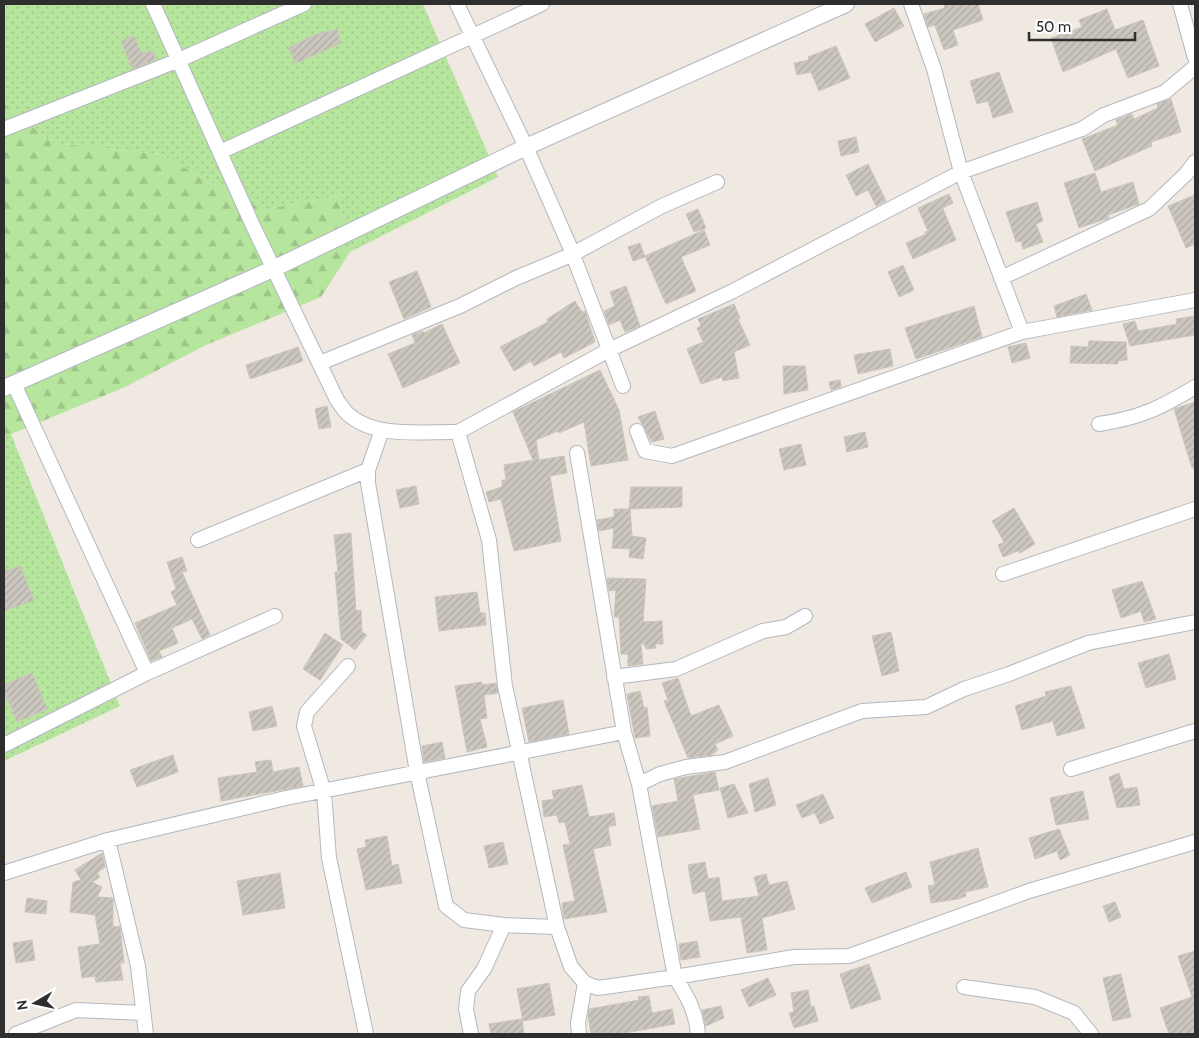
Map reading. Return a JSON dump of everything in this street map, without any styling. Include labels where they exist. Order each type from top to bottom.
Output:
[{"type":"street","points":[[153,4],[254,226],[276,268],[337,400],[349,415],[367,425],[382,430],[458,432],[609,350],[733,291],[961,172],[1082,129],[1104,115],[1165,92],[1195,67]]},
{"type":"street","points":[[4,130],[179,60],[304,4]]},
{"type":"street","points":[[457,4],[526,147],[570,247],[571,254],[623,386]]},
{"type":"street","points":[[220,152],[542,4]]},
{"type":"street","points":[[147,673],[9,386],[276,268],[526,147],[846,4]]},
{"type":"street","points":[[911,4],[934,69],[961,172],[1022,332]]},
{"type":"street","points":[[1180,4],[1195,58]]},
{"type":"street","points":[[1001,278],[1149,208],[1186,174],[1195,162]]},
{"type":"street","points":[[320,363],[460,306],[516,278],[571,254],[662,206],[717,182]]},
{"type":"street","points":[[638,431],[645,451],[672,456],[1022,332],[1195,300]]},
{"type":"street","points":[[1099,424],[1131,419],[1159,409],[1195,387]]},
{"type":"street","points":[[382,430],[368,470],[417,772],[446,906],[464,920],[504,925],[557,927]]},
{"type":"street","points":[[458,432],[489,540],[505,686],[557,927],[571,967],[585,983],[598,988],[794,957],[849,956],[1029,890],[1195,842]]},
{"type":"street","points":[[576,453],[624,732],[639,784],[675,977],[691,1003],[697,1020],[698,1034]]},
{"type":"street","points":[[198,540],[368,470]]},
{"type":"street","points":[[1003,574],[1195,509]]},
{"type":"street","points":[[4,745],[147,673],[275,616]]},
{"type":"street","points":[[614,677],[676,670],[763,631],[786,627],[805,616]]},
{"type":"street","points":[[639,784],[660,774],[686,767],[724,762],[862,711],[926,707],[964,689],[1088,643],[1195,622]]},
{"type":"street","points":[[348,666],[307,712],[304,726],[324,792],[329,858],[366,1034]]},
{"type":"street","points":[[1071,769],[1195,731]]},
{"type":"street","points":[[4,873],[108,840],[417,772],[624,732]]},
{"type":"street","points":[[108,840],[138,966],[146,1034]]},
{"type":"street","points":[[471,1034],[466,1009],[468,991],[484,969],[504,925]]},
{"type":"street","points":[[579,1034],[578,1023],[585,983]]},
{"type":"street","points":[[964,987],[1035,997],[1074,1013],[1091,1034]]},
{"type":"street","points":[[16,1034],[76,1010],[143,1013]]},
{"type":"green space","points":[[4,4],[423,4],[498,177],[350,252],[338,196],[263,210],[159,154],[53,143],[4,104]]},
{"type":"green space","points":[[4,104],[53,143],[159,154],[263,210],[338,196],[350,252],[321,297],[206,345],[125,387],[4,437]]},
{"type":"green space","points":[[11,434],[120,706],[4,761],[4,437]]},
{"type":"building","points":[[944,4],[978,4],[983,20],[953,30],[958,45],[944,50],[935,25],[928,27],[924,14],[945,8]]},
{"type":"building","points":[[894,8],[904,26],[875,42],[865,24]]},
{"type":"building","points":[[1107,9],[1115,30],[1143,20],[1159,66],[1128,78],[1116,49],[1063,72],[1051,38],[1082,27],[1079,20]]},
{"type":"building","points":[[337,29],[341,43],[296,63],[288,48],[312,36]]},
{"type":"building","points":[[134,36],[141,53],[154,51],[155,60],[132,69],[121,41]]},
{"type":"building","points":[[836,46],[850,78],[819,91],[811,72],[797,75],[794,63],[809,60],[808,57]]},
{"type":"building","points":[[999,72],[1013,112],[993,118],[988,101],[977,104],[970,81]]},
{"type":"building","points":[[1171,99],[1181,132],[1151,142],[1152,146],[1095,171],[1082,139],[1118,125],[1116,120],[1132,114],[1134,119],[1158,108],[1157,104]]},
{"type":"building","points":[[856,137],[859,152],[841,156],[838,141]]},
{"type":"building","points":[[868,164],[886,201],[876,206],[868,190],[856,196],[846,175]]},
{"type":"building","points":[[1095,173],[1101,192],[1133,182],[1139,204],[1108,215],[1109,218],[1079,228],[1064,183]]},
{"type":"building","points":[[949,194],[953,203],[943,208],[941,204],[956,240],[913,259],[906,243],[926,234],[925,232],[928,231],[918,208]]},
{"type":"building","points":[[1195,195],[1195,244],[1186,248],[1168,206]]},
{"type":"building","points":[[1037,202],[1043,221],[1036,224],[1043,242],[1023,249],[1021,241],[1016,242],[1006,212]]},
{"type":"building","points":[[698,209],[706,228],[694,232],[686,214]]},
{"type":"building","points":[[704,230],[710,245],[681,257],[696,291],[666,304],[645,256]]},
{"type":"building","points":[[640,243],[645,257],[633,261],[628,247]]},
{"type":"building","points":[[903,265],[914,290],[899,297],[888,272]]},
{"type":"building","points":[[417,271],[431,307],[404,319],[389,282]]},
{"type":"building","points":[[626,286],[640,326],[625,332],[620,320],[609,325],[604,311],[615,306],[610,292]]},
{"type":"building","points":[[1086,294],[1092,310],[1057,317],[1054,306]]},
{"type":"building","points":[[575,301],[582,312],[585,311],[595,342],[564,358],[561,352],[534,366],[531,361],[514,371],[500,347],[548,322],[547,319]]},
{"type":"building","points":[[734,304],[740,318],[738,319],[750,345],[734,352],[739,378],[723,381],[722,377],[701,384],[687,349],[703,342],[697,328],[701,326],[698,319]]},
{"type":"building","points":[[974,306],[982,337],[916,359],[905,328]]},
{"type":"building","points":[[1195,316],[1195,335],[1130,346],[1123,324],[1135,321],[1138,331],[1177,324],[1176,319]]},
{"type":"building","points":[[442,324],[460,363],[403,388],[388,354],[415,343],[412,335],[423,331],[424,333]]},
{"type":"building","points":[[1089,341],[1126,342],[1127,360],[1118,361],[1118,364],[1070,363],[1071,346],[1088,347]]},
{"type":"building","points":[[1026,343],[1030,358],[1012,363],[1008,347]]},
{"type":"building","points":[[298,347],[303,361],[250,379],[246,365]]},
{"type":"building","points":[[890,349],[893,366],[858,374],[854,355]]},
{"type":"building","points":[[783,366],[805,366],[808,390],[784,394]]},
{"type":"building","points":[[600,370],[619,410],[628,460],[591,466],[584,422],[559,433],[558,431],[536,440],[539,460],[564,456],[567,473],[550,476],[561,541],[514,551],[501,499],[489,502],[486,492],[502,487],[502,480],[506,480],[504,465],[533,460],[513,412]]},
{"type":"building","points":[[840,380],[841,387],[831,390],[829,382]]},
{"type":"building","points":[[1195,402],[1195,468],[1192,468],[1174,409]]},
{"type":"building","points":[[327,406],[331,427],[319,429],[315,409]]},
{"type":"building","points":[[655,411],[664,439],[652,442],[638,417]]},
{"type":"building","points":[[865,432],[868,447],[847,452],[844,437]]},
{"type":"building","points":[[801,444],[806,465],[784,470],[779,449]]},
{"type":"building","points":[[416,486],[419,504],[400,508],[396,490]]},
{"type":"building","points":[[631,487],[682,487],[682,507],[630,509],[632,536],[646,538],[643,559],[629,557],[630,549],[612,548],[614,528],[599,531],[597,520],[614,517],[614,509],[629,509]]},
{"type":"building","points":[[1014,508],[1035,544],[1020,553],[1018,551],[1003,557],[998,545],[1004,542],[992,521]]},
{"type":"building","points":[[351,533],[356,611],[361,610],[362,632],[367,635],[355,650],[341,639],[335,572],[338,572],[334,535]]},
{"type":"building","points":[[182,557],[187,571],[182,572],[210,635],[202,639],[192,619],[172,628],[178,643],[159,651],[162,657],[151,661],[135,623],[177,605],[171,592],[176,589],[167,562]]},
{"type":"building","points":[[20,566],[34,600],[4,611],[4,572]]},
{"type":"building","points":[[607,578],[646,579],[643,622],[662,621],[663,644],[655,644],[656,648],[646,649],[644,644],[641,644],[643,664],[628,666],[628,654],[621,654],[619,617],[614,617],[616,590],[609,591]]},
{"type":"building","points":[[1142,581],[1156,619],[1144,622],[1141,611],[1121,618],[1112,590]]},
{"type":"building","points":[[477,592],[480,613],[485,613],[486,625],[439,631],[435,597]]},
{"type":"building","points":[[891,632],[899,671],[882,676],[872,636]]},
{"type":"building","points":[[325,633],[343,645],[320,680],[303,669]]},
{"type":"building","points":[[1169,654],[1176,679],[1146,688],[1138,663]]},
{"type":"building","points":[[32,673],[47,709],[17,722],[4,691],[4,685]]},
{"type":"building","points":[[678,678],[691,716],[719,705],[733,736],[715,744],[718,750],[712,755],[688,758],[664,701],[668,700],[662,683]]},
{"type":"building","points":[[482,682],[482,685],[496,683],[498,693],[484,695],[487,718],[480,719],[487,747],[467,752],[455,686]]},
{"type":"building","points":[[1071,686],[1085,728],[1057,736],[1053,721],[1022,730],[1015,706],[1046,696],[1045,692]]},
{"type":"building","points":[[640,691],[644,708],[647,707],[650,736],[635,738],[627,694]]},
{"type":"building","points":[[563,700],[569,734],[529,742],[522,708]]},
{"type":"building","points":[[272,706],[277,726],[253,731],[249,712]]},
{"type":"building","points":[[442,742],[445,758],[424,762],[422,746]]},
{"type":"building","points":[[173,755],[178,772],[137,787],[130,770]]},
{"type":"building","points":[[271,760],[273,772],[299,767],[303,786],[221,801],[218,778],[257,772],[255,762]]},
{"type":"building","points":[[715,772],[719,790],[693,795],[700,829],[658,837],[652,806],[678,801],[674,779]]},
{"type":"building","points":[[1119,773],[1124,789],[1137,787],[1140,805],[1117,808],[1109,777]]},
{"type":"building","points":[[768,778],[776,805],[755,812],[749,784]]},
{"type":"building","points":[[734,784],[748,813],[728,818],[720,788]]},
{"type":"building","points":[[582,785],[589,817],[614,813],[616,825],[608,827],[611,845],[593,849],[607,912],[564,919],[562,903],[575,901],[563,845],[570,844],[565,822],[559,823],[557,815],[544,817],[542,801],[554,799],[552,791]]},
{"type":"building","points":[[1083,791],[1089,819],[1056,825],[1050,798]]},
{"type":"building","points":[[823,794],[834,818],[820,824],[815,813],[802,818],[796,805]]},
{"type":"building","points":[[1059,829],[1070,855],[1060,860],[1057,851],[1035,859],[1029,838]]},
{"type":"building","points":[[387,836],[392,866],[398,864],[402,883],[366,890],[357,849],[366,847],[365,840]]},
{"type":"building","points":[[503,842],[508,864],[489,868],[484,846]]},
{"type":"building","points":[[978,848],[988,887],[965,892],[966,896],[958,899],[931,903],[928,886],[935,885],[930,862]]},
{"type":"building","points":[[102,853],[105,867],[97,873],[100,877],[92,882],[102,887],[97,897],[113,898],[113,927],[120,926],[124,963],[120,963],[123,980],[96,982],[95,976],[82,978],[78,947],[100,944],[95,915],[70,912],[73,882],[81,880],[75,870]]},
{"type":"building","points":[[705,862],[708,879],[719,877],[722,901],[759,896],[754,877],[766,874],[769,885],[787,881],[795,909],[762,918],[767,950],[747,953],[741,917],[710,921],[705,891],[693,894],[688,865]]},
{"type":"building","points":[[906,872],[912,887],[872,903],[865,888]]},
{"type":"building","points":[[280,873],[285,908],[243,915],[237,881]]},
{"type":"building","points":[[27,898],[47,901],[46,914],[25,912]]},
{"type":"building","points":[[1115,902],[1121,917],[1109,922],[1103,906]]},
{"type":"building","points":[[32,940],[35,960],[16,963],[13,943]]},
{"type":"building","points":[[697,941],[700,957],[681,960],[679,944]]},
{"type":"building","points":[[1195,951],[1195,1034],[1169,1034],[1160,1008],[1192,997],[1178,956]]},
{"type":"building","points":[[869,964],[881,999],[851,1009],[840,974]]},
{"type":"building","points":[[1121,974],[1131,1017],[1113,1021],[1103,978]]},
{"type":"building","points":[[768,978],[776,995],[749,1007],[741,990]]},
{"type":"building","points":[[549,983],[555,1015],[523,1021],[517,989]]},
{"type":"building","points":[[808,990],[811,1007],[814,1006],[818,1021],[794,1028],[789,1013],[794,1012],[791,993]]},
{"type":"building","points":[[649,996],[652,1013],[672,1009],[675,1024],[619,1034],[591,1034],[588,1016],[589,1009],[639,1000],[638,997]]},
{"type":"building","points":[[721,1006],[724,1018],[706,1026],[702,1010]]},
{"type":"building","points":[[522,1019],[524,1034],[491,1034],[489,1024]]}]
